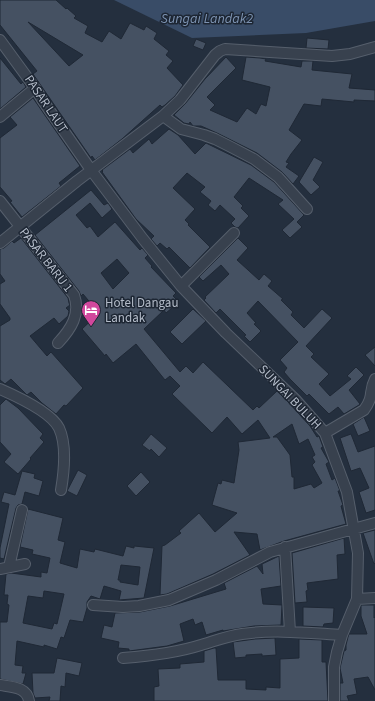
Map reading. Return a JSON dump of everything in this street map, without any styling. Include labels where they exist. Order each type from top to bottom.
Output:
[{"type":"street","name":"PASAR LAUT","points":[[0,40],[91,170]]},
{"type":"street","points":[[0,243],[91,170],[164,116],[180,100],[215,55],[220,51],[226,49],[332,56],[350,54],[375,47]]},
{"type":"street","points":[[0,117],[35,88]]},
{"type":"street","points":[[164,116],[181,129],[215,139],[254,159],[278,177],[307,209]]},
{"type":"street","name":"SUNGAI BULUH","points":[[91,170],[143,239],[181,286],[295,399],[325,433],[347,492],[358,552],[357,599],[342,635],[334,667],[334,701]]},
{"type":"street","name":"PASAR BARU 1","points":[[0,201],[74,295],[76,301],[76,313],[72,326],[68,333],[58,343]]},
{"type":"street","points":[[181,286],[234,233]]},
{"type":"street","points":[[325,433],[364,410],[373,397],[372,384],[375,379]]},
{"type":"street","points":[[0,389],[45,414],[55,422],[62,440],[64,463],[61,490]]},
{"type":"street","points":[[22,510],[5,568],[25,564]]},
{"type":"street","points":[[93,605],[123,607],[139,606],[169,600],[216,580],[262,555],[285,547],[375,523]]},
{"type":"street","points":[[285,547],[290,632]]},
{"type":"street","points":[[357,599],[375,598]]},
{"type":"street","points":[[123,658],[178,651],[237,634],[290,632],[342,635]]},
{"type":"street","points":[[0,685],[15,687],[24,691],[28,696],[29,701]]},
{"type":"water","name":"Sungai Landak2","points":[[114,0],[375,0],[375,21],[306,33],[192,38]]},
{"type":"building","points":[[0,0],[56,0],[76,16],[74,18],[88,26],[85,33],[102,42],[109,31],[121,39],[130,23],[144,30],[146,26],[157,33],[154,39],[169,51],[166,55],[173,61],[167,68],[183,85],[175,96],[165,105],[162,107],[160,105],[122,139],[95,160],[92,156],[91,158],[33,74],[37,71],[0,25]],"holes":[[[28,22],[83,55],[69,66]]]},
{"type":"building","points":[[307,38],[329,40],[328,49],[306,48]]},
{"type":"building","points":[[196,39],[206,43],[203,50],[193,46]]},
{"type":"building","points":[[226,57],[236,68],[207,97],[215,105],[210,110],[237,122],[247,108],[256,114],[261,104],[266,106],[270,87],[242,80],[246,57],[266,59],[265,61],[301,67],[302,61],[313,61],[312,70],[352,74],[349,88],[375,90],[375,101],[354,100],[354,102],[322,99],[321,106],[304,104],[289,130],[302,140],[286,162],[289,163],[286,167],[299,176],[293,184],[282,172],[257,153],[201,126],[193,126],[190,122],[189,124],[184,123],[174,115]]},
{"type":"building","points":[[0,58],[21,84],[23,82],[26,87],[0,109]]},
{"type":"building","points":[[33,98],[80,166],[59,183],[61,186],[22,217],[10,202],[12,201],[0,187],[0,138],[17,125],[10,117]]},
{"type":"building","points":[[169,129],[178,135],[195,154],[206,143],[251,165],[274,182],[304,215],[297,222],[302,227],[290,238],[282,230],[294,219],[278,204],[283,200],[249,178],[234,197],[243,206],[241,208],[249,216],[238,228],[235,227],[231,223],[235,219],[220,205],[215,211],[208,205],[211,201],[200,192],[205,187],[187,173],[173,188],[195,209],[185,220],[210,247],[190,268],[169,247],[167,249],[160,243],[157,246],[151,239],[154,236],[136,219],[102,170],[130,149],[133,153],[149,139],[152,144]]},
{"type":"building","points":[[314,157],[323,162],[313,180],[320,187],[311,195],[299,182]]},
{"type":"building","points":[[91,190],[104,205],[108,203],[112,209],[102,218],[90,203],[76,215],[87,228],[90,226],[98,237],[115,222],[140,250],[142,248],[148,255],[145,258],[152,266],[151,267],[176,293],[173,296],[179,302],[166,313],[164,310],[144,329],[180,372],[186,366],[193,373],[203,362],[253,410],[257,406],[259,408],[277,391],[310,426],[317,437],[319,436],[323,447],[321,448],[329,462],[326,464],[332,480],[335,478],[340,491],[338,491],[343,505],[341,506],[346,524],[284,541],[260,550],[257,534],[234,532],[250,555],[213,574],[167,594],[160,595],[162,546],[181,533],[179,531],[199,513],[215,532],[237,513],[212,505],[218,483],[221,484],[222,480],[234,483],[239,450],[238,442],[270,438],[258,420],[242,434],[227,417],[212,433],[172,394],[180,386],[170,376],[165,380],[136,344],[113,363],[82,329],[99,313],[83,294],[81,296],[79,291],[35,235]],"holes":[[[117,259],[129,273],[113,289],[101,273]],[[292,424],[299,444],[308,439],[315,455],[312,457],[315,462],[312,465],[322,483],[314,488],[311,484],[294,489],[294,477],[292,477],[290,455],[277,437],[273,437]]]},
{"type":"building","points":[[21,238],[68,298],[70,305],[66,308],[69,311],[68,316],[59,324],[54,318],[30,336],[47,356],[51,352],[83,388],[56,414],[31,392],[27,395],[11,379],[5,384],[0,380],[0,326],[10,320],[10,318],[0,304],[0,284],[5,281],[0,274],[0,249],[4,248],[12,241],[14,243]]},
{"type":"building","points":[[238,238],[248,248],[237,260],[259,280],[264,274],[272,281],[268,286],[283,299],[281,300],[293,312],[291,315],[304,328],[322,309],[332,318],[306,346],[314,354],[311,357],[329,374],[319,384],[330,396],[351,379],[347,376],[356,367],[364,375],[349,390],[360,404],[359,405],[344,414],[338,407],[329,414],[309,394],[307,396],[290,379],[284,372],[287,368],[280,360],[298,342],[258,301],[247,313],[256,323],[254,324],[261,331],[250,342],[244,336],[246,335],[220,309],[216,313],[204,300],[206,298],[205,297],[229,274],[221,265],[203,281],[199,277]]},
{"type":"building","points":[[193,309],[206,321],[182,344],[170,332]]},
{"type":"building","points":[[375,347],[375,366],[365,355]]},
{"type":"building","points":[[6,399],[18,408],[43,434],[40,438],[44,442],[18,474],[4,462],[11,454],[0,442],[0,405]]},
{"type":"building","points":[[364,417],[370,431],[358,436],[353,424]]},
{"type":"building","points":[[151,434],[167,448],[159,457],[151,449],[150,451],[142,445]]},
{"type":"building","points":[[351,434],[358,452],[375,446],[375,510],[366,513],[359,492],[369,488],[360,468],[351,471],[340,438]]},
{"type":"building","points":[[78,470],[87,475],[77,496],[67,491]]},
{"type":"building","points":[[22,471],[35,474],[34,478],[43,481],[39,496],[25,492],[22,504],[18,505],[16,508],[4,559],[0,558],[0,548],[9,504],[1,502],[4,492],[15,495]]},
{"type":"building","points":[[141,472],[150,482],[136,496],[127,486]]},
{"type":"building","points":[[28,509],[63,518],[58,540],[65,542],[60,563],[77,568],[80,549],[94,552],[95,549],[123,556],[126,546],[134,548],[134,546],[154,548],[144,598],[119,600],[121,591],[104,586],[100,599],[91,596],[87,602],[83,622],[70,620],[64,638],[61,637],[57,649],[44,645],[44,647],[17,641],[15,665],[23,666],[22,673],[26,673],[23,684],[0,679],[0,622],[7,622],[9,605],[7,604],[8,595],[4,595],[6,574],[11,573],[41,577],[41,572],[47,573],[50,558],[32,554],[33,550],[20,547]],"holes":[[[121,565],[140,567],[138,585],[120,582],[120,580],[118,580]],[[44,591],[64,594],[57,624],[54,623],[52,629],[23,623],[28,596],[43,598]]]},
{"type":"building","points":[[375,530],[375,563],[374,564],[363,533]]},
{"type":"building","points":[[344,538],[345,554],[337,555],[338,579],[307,583],[307,602],[295,603],[292,553]]},
{"type":"building","points":[[279,556],[281,586],[261,589],[263,604],[282,605],[281,625],[254,626],[223,630],[206,635],[202,622],[195,625],[193,619],[180,624],[184,641],[167,646],[129,651],[129,649],[118,648],[119,642],[101,638],[104,625],[112,627],[115,613],[140,612],[170,606],[226,589],[224,583],[257,566],[263,574],[262,564]]},
{"type":"building","points":[[361,605],[374,605],[375,690],[368,677],[354,679],[357,694],[347,696],[349,701],[340,701],[340,683],[343,683],[340,668],[349,634],[367,634],[361,616]]},
{"type":"building","points":[[303,607],[334,608],[333,623],[324,624],[323,627],[303,626]]},
{"type":"building","points":[[275,638],[276,655],[246,655],[246,657],[235,658],[233,642]]},
{"type":"building","points":[[299,639],[322,640],[322,662],[326,662],[328,701],[154,701],[154,687],[159,686],[158,669],[180,668],[180,664],[204,662],[204,651],[214,648],[216,648],[218,680],[246,680],[246,689],[266,690],[266,687],[280,688],[280,659],[299,658]]},
{"type":"building","points":[[57,658],[82,663],[79,676],[66,673],[65,687],[61,686],[60,701],[49,701],[50,697],[35,698],[33,693],[32,673],[54,673]]},
{"type":"place","name":"Hotel Dangau Landak","points":[[91,327]]}]
